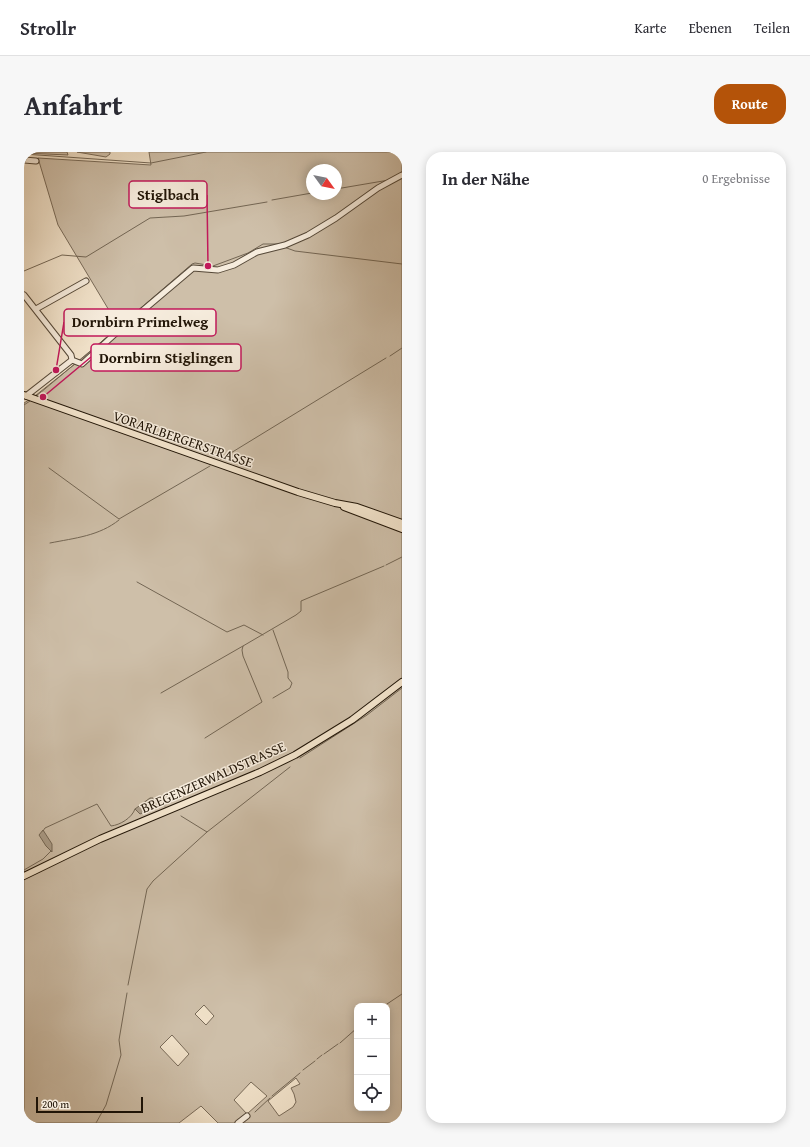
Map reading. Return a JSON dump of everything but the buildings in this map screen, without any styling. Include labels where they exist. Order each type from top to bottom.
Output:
[{"type":"main road","name":"VORARLBERGERSTRASSE","points":[[26,397],[36,399],[272,483],[335,503],[357,507],[402,522]]},
{"type":"main road","name":"VORARLBERGERSTRASSE","points":[[335,503],[356,513],[402,529]]},
{"type":"main road","name":"BREGENZERWALDSTRASSE","points":[[24,876],[100,839],[253,775],[294,755],[352,720],[402,682]]},
{"type":"street","points":[[24,160],[36,161]]},
{"type":"street","points":[[24,295],[75,362],[82,364],[188,272],[197,268],[211,271],[218,270],[234,265],[257,252],[282,246],[308,235],[336,218],[378,188],[402,175]]},
{"type":"street","points":[[36,309],[86,281]]},
{"type":"street","points":[[26,397],[75,362]]},
{"type":"street","points":[[238,1123],[247,1116]]},
{"type":"shaded area","points":[[67,152],[68,155],[24,153]]},
{"type":"shaded area","points":[[77,152],[110,152],[110,154],[106,157]]},
{"type":"shaded area","points":[[149,152],[402,152],[402,1123],[218,1123],[201,1106],[179,1123],[24,1123],[24,403],[40,393],[119,327],[58,225],[38,158],[151,165]],"holes":[[[204,1005],[214,1016],[206,1025],[195,1014]],[[172,1035],[189,1054],[178,1066],[160,1047]],[[296,1078],[300,1084],[291,1088],[296,1102],[293,1107],[279,1116],[268,1101]],[[251,1082],[267,1096],[247,1114],[234,1100]]]},
{"type":"shaded area","points":[[150,798],[153,798],[154,808],[140,814],[135,809]]},
{"type":"shaded area","points":[[43,830],[52,844],[52,852],[39,835]]},
{"type":"waterway","points":[[24,154],[151,163],[206,152]]},
{"type":"waterway","points":[[342,188],[389,180]]},
{"type":"waterway","points":[[272,200],[306,194]]},
{"type":"waterway","points":[[24,271],[62,255],[86,257],[150,218],[184,216],[267,202]]},
{"type":"waterway","points":[[79,361],[192,264],[195,263],[213,266],[248,253],[263,244],[278,244]]},
{"type":"waterway","points":[[284,247],[295,251],[402,264]]},
{"type":"waterway","points":[[390,356],[402,348]]},
{"type":"waterway","points":[[221,459],[386,358]]},
{"type":"waterway","points":[[35,396],[75,364]]},
{"type":"waterway","points":[[24,405],[30,401]]},
{"type":"waterway","points":[[49,468],[119,519],[210,466]]},
{"type":"waterway","points":[[50,543],[95,533],[119,520]]},
{"type":"waterway","points":[[386,565],[402,557]]},
{"type":"waterway","points":[[205,738],[262,702],[243,656],[243,646],[296,615],[301,611],[301,601],[384,566]]},
{"type":"waterway","points":[[137,582],[227,632],[244,625],[263,635]]},
{"type":"waterway","points":[[273,630],[288,672],[288,678],[292,683],[290,688],[273,698]]},
{"type":"waterway","points":[[161,693],[243,646]]},
{"type":"waterway","points":[[300,758],[367,715],[402,688]]},
{"type":"waterway","points":[[181,816],[207,832],[290,767]]},
{"type":"waterway","points":[[153,799],[165,806]]},
{"type":"waterway","points":[[43,831],[45,828],[97,804],[111,826],[125,820],[135,809]]},
{"type":"waterway","points":[[128,985],[147,889],[153,881],[207,832]]},
{"type":"waterway","points":[[24,870],[43,859],[51,851]]},
{"type":"waterway","points":[[96,1123],[106,1105],[121,1055],[119,1040],[127,993]]},
{"type":"waterway","points":[[388,1003],[402,994]]},
{"type":"waterway","points":[[340,1043],[354,1031]]},
{"type":"waterway","points":[[324,1054],[338,1044]]},
{"type":"waterway","points":[[317,1059],[322,1055]]},
{"type":"waterway","points":[[303,1070],[315,1061]]},
{"type":"waterway","points":[[272,1096],[300,1073]]},
{"type":"waterway","points":[[255,1112],[270,1098]]},
{"type":"place","name":"Stiglbach","points":[[208,266]]},
{"type":"place","name":"Dornbirn Primelweg","points":[[56,370]]},
{"type":"place","name":"Dornbirn Stiglingen","points":[[43,397]]}]
